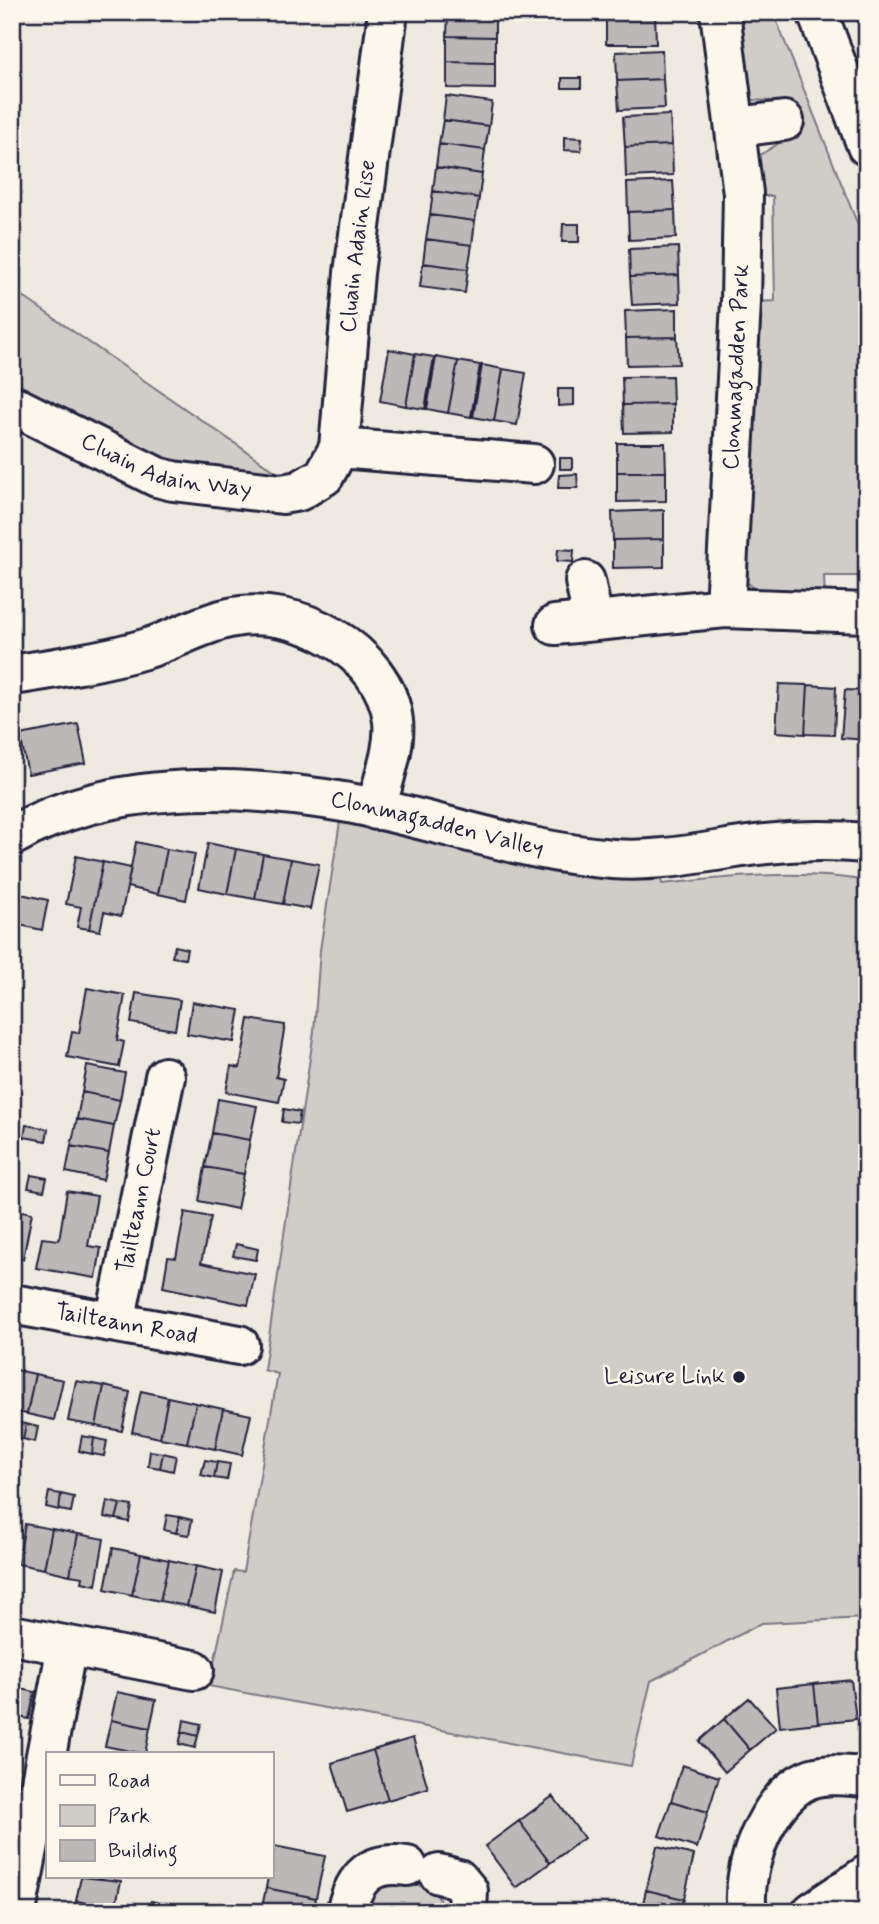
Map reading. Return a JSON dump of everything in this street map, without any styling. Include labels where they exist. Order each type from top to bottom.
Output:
[{"type":"street","name":"Cluain Adain Rise","points":[[331,462],[388,12]]},
{"type":"street","name":"Clonmagadden Park","points":[[720,12],[737,127],[743,193],[741,302],[725,608]]},
{"type":"street","points":[[817,12],[867,146]]},
{"type":"street","points":[[737,127],[784,121]]},
{"type":"street","name":"Cluain Adain Way","points":[[12,405],[157,477],[173,481],[282,494],[299,491],[331,462]]},
{"type":"street","points":[[331,462],[534,464]]},
{"type":"street","points":[[585,581],[593,619]]},
{"type":"street","points":[[555,625],[593,619],[725,608],[867,614]]},
{"type":"street","points":[[12,675],[89,663],[145,649],[229,617],[273,617],[296,621],[350,650],[366,666],[386,696],[393,733],[376,810]]},
{"type":"street","name":"Clonmagadden Valley","points":[[12,836],[33,824],[84,804],[138,795],[208,791],[279,795],[376,810],[544,851],[616,859],[670,858],[767,844],[826,839],[867,843]]},
{"type":"street","name":"Tailteann Court","points":[[115,1322],[165,1077]]},
{"type":"street","name":"Tailteann Road","points":[[12,1304],[239,1345]]},
{"type":"street","points":[[12,1635],[194,1670]]},
{"type":"street","points":[[47,1752],[67,1646]]},
{"type":"street","points":[[16,1912],[46,1756]]},
{"type":"street","points":[[747,1912],[744,1895],[755,1848],[779,1801],[807,1780],[838,1776],[867,1777]]},
{"type":"street","points":[[346,1912],[350,1895],[364,1873],[386,1863],[458,1879],[468,1891],[467,1912]]},
{"type":"street","points":[[812,1912],[865,1879]]},
{"type":"green space","points":[[731,12],[773,12],[867,248],[867,576],[824,576],[825,598],[760,592],[745,581],[756,302],[775,301],[773,196],[755,196],[757,157],[784,140],[773,101],[753,100],[746,86]]},
{"type":"green space","points":[[12,289],[285,478],[141,460],[12,396]]},
{"type":"green space","points":[[341,815],[659,872],[662,884],[790,875],[867,881],[867,1618],[762,1623],[651,1681],[631,1766],[209,1686],[234,1571],[243,1572],[278,1374],[264,1370],[314,1031],[320,950]]},
{"type":"green space","points":[[409,1880],[436,1894],[447,1912],[356,1912],[381,1883]]},
{"type":"building","points":[[448,12],[495,12],[495,37],[447,36]]},
{"type":"building","points":[[655,13],[656,44],[606,44],[606,14]]},
{"type":"building","points":[[447,36],[495,37],[495,63],[447,62]]},
{"type":"building","points":[[662,50],[663,79],[617,81],[616,52]]},
{"type":"building","points":[[447,62],[495,63],[495,89],[447,88]]},
{"type":"building","points":[[562,78],[581,78],[581,88],[562,88]]},
{"type":"building","points":[[663,79],[665,108],[619,110],[617,81]]},
{"type":"building","points":[[446,96],[492,102],[489,126],[443,120]]},
{"type":"building","points":[[670,115],[672,145],[625,147],[623,117]]},
{"type":"building","points":[[443,120],[489,126],[485,150],[439,144]]},
{"type":"building","points":[[564,137],[582,138],[581,151],[564,150]]},
{"type":"building","points":[[439,144],[485,150],[482,174],[436,167]]},
{"type":"building","points":[[672,145],[673,175],[626,177],[625,147]]},
{"type":"building","points":[[436,167],[482,174],[479,198],[433,191]]},
{"type":"building","points":[[673,181],[675,210],[628,212],[627,183]]},
{"type":"building","points":[[433,191],[479,198],[475,221],[430,215]]},
{"type":"building","points":[[675,210],[676,238],[629,240],[628,212]]},
{"type":"building","points":[[430,215],[475,221],[472,245],[426,239]]},
{"type":"building","points":[[563,224],[579,224],[579,242],[562,242]]},
{"type":"building","points":[[426,239],[472,245],[468,269],[423,263]]},
{"type":"building","points":[[678,247],[679,275],[630,277],[629,249]]},
{"type":"building","points":[[423,263],[468,269],[465,293],[420,287]]},
{"type":"building","points":[[679,275],[680,303],[632,305],[630,277]]},
{"type":"building","points":[[677,309],[677,337],[626,338],[625,311]]},
{"type":"building","points":[[677,337],[679,364],[627,365],[626,338]]},
{"type":"building","points":[[389,349],[415,354],[406,406],[380,401]]},
{"type":"building","points":[[415,354],[434,357],[425,409],[406,406]]},
{"type":"building","points":[[436,357],[458,361],[448,413],[427,409]]},
{"type":"building","points":[[458,361],[480,365],[471,417],[448,413]]},
{"type":"building","points":[[482,365],[503,369],[494,421],[473,417]]},
{"type":"building","points":[[503,369],[526,373],[517,425],[494,421]]},
{"type":"building","points":[[672,376],[673,404],[623,405],[622,377]]},
{"type":"building","points":[[558,389],[574,389],[574,405],[558,406]]},
{"type":"building","points":[[673,404],[673,432],[624,433],[623,405]]},
{"type":"building","points":[[617,443],[665,443],[666,472],[617,472]]},
{"type":"building","points":[[560,458],[572,458],[572,469],[560,469]]},
{"type":"building","points":[[617,472],[666,472],[666,501],[617,502]]},
{"type":"building","points":[[577,474],[578,488],[558,488],[559,475]]},
{"type":"building","points":[[664,510],[664,539],[613,540],[612,512]]},
{"type":"building","points":[[664,539],[664,567],[613,568],[613,540]]},
{"type":"building","points":[[558,549],[574,550],[573,562],[557,561]]},
{"type":"building","points":[[779,684],[808,685],[805,734],[776,732]]},
{"type":"building","points":[[808,685],[836,687],[834,735],[805,734]]},
{"type":"building","points":[[845,690],[867,691],[867,740],[841,738]]},
{"type":"building","points":[[78,724],[86,763],[28,774],[20,735]]},
{"type":"building","points":[[136,842],[167,849],[158,894],[127,887]]},
{"type":"building","points":[[208,843],[236,849],[227,894],[199,888]]},
{"type":"building","points":[[167,849],[195,854],[186,900],[158,894]]},
{"type":"building","points":[[236,849],[263,854],[255,899],[227,894]]},
{"type":"building","points":[[263,854],[291,859],[283,904],[255,899]]},
{"type":"building","points":[[76,856],[103,862],[89,929],[77,927],[81,907],[66,904]]},
{"type":"building","points":[[291,859],[319,864],[310,909],[283,904]]},
{"type":"building","points":[[103,862],[131,868],[121,916],[104,912],[100,931],[89,929]]},
{"type":"building","points":[[12,892],[48,900],[42,930],[20,925],[12,965]]},
{"type":"building","points":[[175,946],[187,949],[185,959],[172,957]]},
{"type":"building","points":[[87,988],[125,995],[117,1040],[124,1042],[119,1067],[67,1057],[72,1032],[79,1033]]},
{"type":"building","points":[[136,993],[180,1000],[175,1030],[131,1023]]},
{"type":"building","points":[[192,1002],[240,1010],[234,1042],[187,1034]]},
{"type":"building","points":[[249,1019],[285,1025],[276,1077],[284,1079],[279,1102],[226,1092],[231,1066],[240,1068]]},
{"type":"building","points":[[87,1066],[125,1073],[120,1100],[82,1092]]},
{"type":"building","points":[[82,1092],[120,1100],[114,1126],[77,1119]]},
{"type":"building","points":[[218,1099],[257,1106],[250,1140],[212,1133]]},
{"type":"building","points":[[284,1109],[300,1112],[298,1124],[282,1122]]},
{"type":"building","points":[[77,1119],[114,1126],[109,1153],[71,1146]]},
{"type":"building","points":[[26,1125],[48,1129],[46,1141],[24,1137]]},
{"type":"building","points":[[212,1133],[250,1140],[244,1174],[205,1167]]},
{"type":"building","points":[[71,1146],[109,1153],[103,1180],[66,1172]]},
{"type":"building","points":[[205,1167],[244,1174],[237,1209],[199,1201]]},
{"type":"building","points":[[31,1175],[47,1178],[44,1191],[28,1188]]},
{"type":"building","points":[[67,1191],[97,1196],[88,1246],[101,1248],[96,1278],[36,1268],[42,1238],[59,1240]]},
{"type":"building","points":[[12,1209],[32,1213],[23,1259],[12,1257]]},
{"type":"building","points":[[185,1212],[211,1217],[201,1263],[255,1274],[248,1305],[163,1287],[168,1257],[176,1258]]},
{"type":"building","points":[[236,1244],[258,1249],[256,1260],[233,1256]]},
{"type":"building","points":[[12,1369],[35,1374],[27,1414],[12,1411]]},
{"type":"building","points":[[35,1374],[63,1380],[54,1420],[27,1414]]},
{"type":"building","points":[[76,1381],[104,1386],[96,1426],[68,1421]]},
{"type":"building","points":[[104,1386],[130,1392],[122,1431],[96,1426]]},
{"type":"building","points":[[141,1391],[168,1397],[160,1438],[132,1432]]},
{"type":"building","points":[[168,1397],[196,1403],[187,1443],[160,1438]]},
{"type":"building","points":[[196,1403],[223,1409],[215,1449],[187,1443]]},
{"type":"building","points":[[223,1409],[251,1415],[242,1455],[215,1449]]},
{"type":"building","points":[[13,1422],[26,1424],[23,1439],[12,1437]]},
{"type":"building","points":[[26,1424],[38,1427],[35,1442],[23,1439]]},
{"type":"building","points":[[82,1436],[94,1438],[92,1454],[79,1451]]},
{"type":"building","points":[[94,1438],[107,1441],[104,1456],[92,1454]]},
{"type":"building","points":[[150,1451],[163,1453],[160,1468],[148,1466]]},
{"type":"building","points":[[163,1453],[176,1456],[173,1471],[160,1468]]},
{"type":"building","points":[[205,1460],[217,1462],[214,1478],[201,1475]]},
{"type":"building","points":[[217,1462],[230,1464],[227,1480],[214,1478]]},
{"type":"building","points":[[49,1492],[61,1494],[59,1510],[46,1507]]},
{"type":"building","points":[[61,1494],[74,1497],[71,1512],[59,1510]]},
{"type":"building","points":[[107,1501],[120,1504],[116,1519],[104,1517]]},
{"type":"building","points":[[120,1504],[132,1506],[129,1522],[116,1519]]},
{"type":"building","points":[[167,1515],[180,1517],[176,1533],[164,1530]]},
{"type":"building","points":[[180,1517],[192,1520],[189,1535],[176,1533]]},
{"type":"building","points":[[25,1524],[52,1529],[44,1569],[18,1564]]},
{"type":"building","points":[[52,1529],[78,1534],[70,1575],[44,1569]]},
{"type":"building","points":[[78,1534],[104,1539],[96,1585],[82,1582],[83,1577],[70,1575]]},
{"type":"building","points":[[113,1548],[141,1554],[132,1595],[105,1589]]},
{"type":"building","points":[[141,1554],[169,1560],[160,1601],[132,1595]]},
{"type":"building","points":[[169,1560],[196,1566],[187,1606],[160,1601]]},
{"type":"building","points":[[196,1566],[223,1572],[215,1612],[187,1606]]},
{"type":"building","points":[[851,1680],[856,1719],[818,1723],[814,1684]]},
{"type":"building","points":[[814,1684],[818,1723],[780,1727],[776,1688]]},
{"type":"building","points":[[12,1687],[35,1692],[29,1719],[14,1716],[12,1722]]},
{"type":"building","points":[[117,1692],[156,1700],[150,1728],[111,1720]]},
{"type":"building","points":[[749,1698],[776,1728],[750,1750],[724,1719]]},
{"type":"building","points":[[724,1719],[750,1750],[725,1772],[699,1741]]},
{"type":"building","points":[[111,1720],[150,1728],[145,1752],[105,1746]]},
{"type":"building","points":[[184,1720],[201,1724],[198,1736],[182,1732]]},
{"type":"building","points":[[182,1732],[198,1736],[195,1748],[179,1744]]},
{"type":"building","points":[[413,1738],[428,1788],[388,1800],[373,1750]]},
{"type":"building","points":[[373,1750],[388,1800],[347,1812],[332,1763]]},
{"type":"building","points":[[682,1765],[719,1777],[708,1812],[671,1801]]},
{"type":"building","points":[[553,1796],[584,1838],[550,1863],[519,1821]]},
{"type":"building","points":[[671,1801],[708,1812],[697,1848],[659,1836]]},
{"type":"building","points":[[519,1821],[550,1863],[516,1888],[485,1846]]},
{"type":"building","points":[[274,1846],[325,1856],[316,1898],[266,1888],[268,1878],[273,1878]]},
{"type":"building","points":[[657,1846],[694,1855],[684,1899],[646,1890]]},
{"type":"building","points":[[81,1878],[121,1881],[115,1909],[76,1901]]},
{"type":"building","points":[[266,1888],[316,1898],[314,1912],[261,1912]]},
{"type":"building","points":[[646,1890],[684,1899],[680,1912],[641,1912]]},
{"type":"building","points":[[76,1901],[115,1909],[115,1912],[74,1912]]},
{"type":"building","points":[[151,1901],[168,1905],[166,1912],[148,1912]]},
{"type":"place","name":"Leisure Link","points":[[739,1377]]}]
